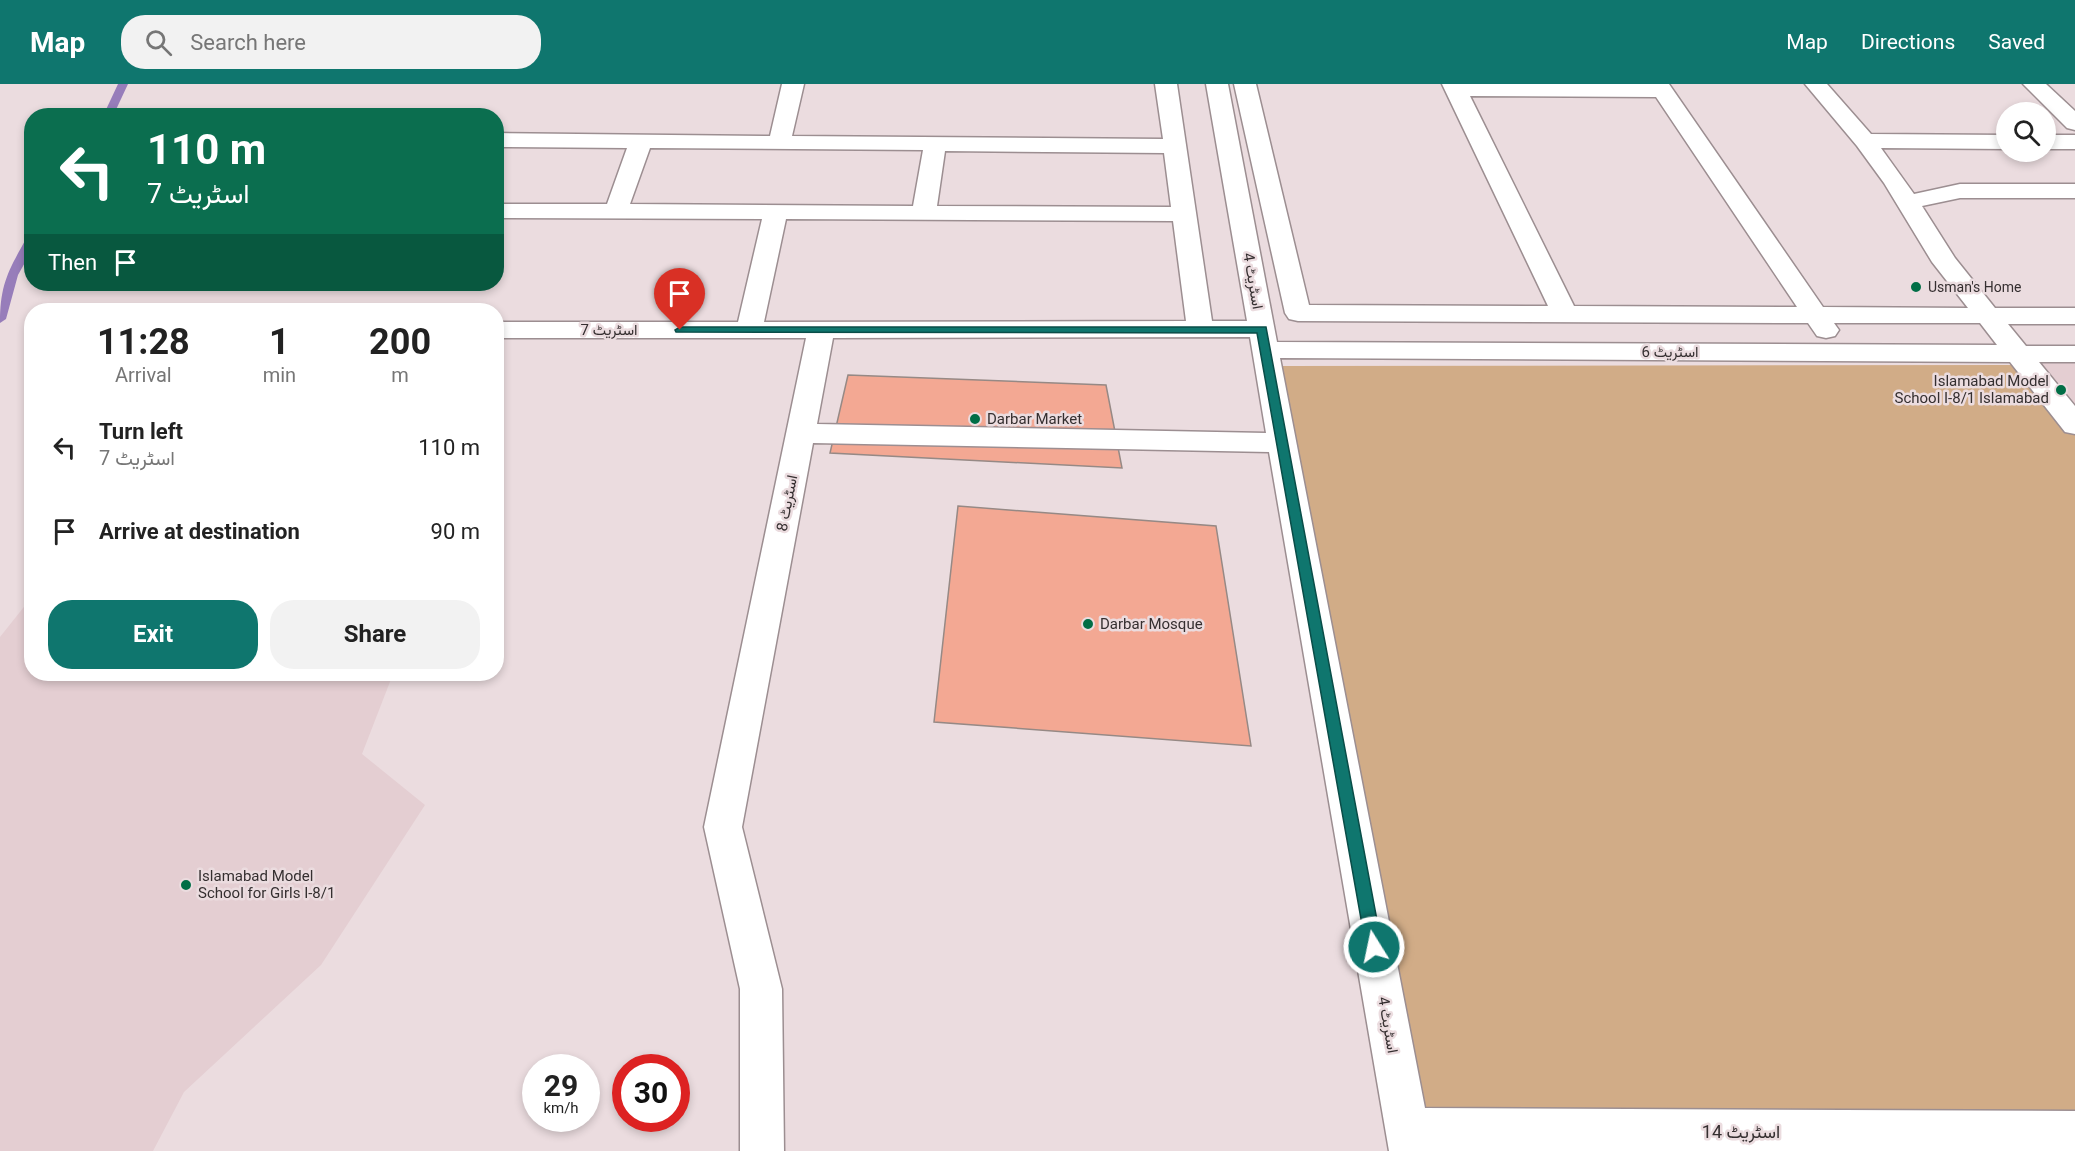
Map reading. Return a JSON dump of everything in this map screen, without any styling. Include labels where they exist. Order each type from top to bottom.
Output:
[{"type":"street","points":[[780,142],[793,84]]},
{"type":"street","points":[[1166,84],[1200,330]]},
{"type":"street","name":"اسٹریٹ 4","points":[[1218,84],[1409,1141]]},
{"type":"street","points":[[1245,84],[1298,313],[2075,316]]},
{"type":"street","points":[[1816,84],[1865,141],[1910,202],[1945,262],[2075,425]]},
{"type":"street","points":[[2034,84],[2075,123]]},
{"type":"street","points":[[1565,314],[1454,87],[1660,87],[1842,352]]},
{"type":"street","points":[[504,140],[1174,146]]},
{"type":"street","points":[[616,211],[641,141]]},
{"type":"street","points":[[1865,141],[1996,141]]},
{"type":"street","points":[[2056,142],[2075,142]]},
{"type":"street","points":[[924,213],[935,143]]},
{"type":"street","points":[[1910,202],[1960,191],[2075,191]]},
{"type":"street","points":[[504,211],[1184,214]]},
{"type":"street","points":[[749,330],[776,212]]},
{"type":"street","name":"اسٹریٹ 7","points":[[504,330],[1200,330],[1264,339]]},
{"type":"street","name":"اسٹریٹ 8","points":[[762,1151],[761,989],[723,826],[821,330]]},
{"type":"street","name":"اسٹریٹ 6","points":[[1264,339],[1842,352],[2075,354]]},
{"type":"street","points":[[801,433],[1282,443]]},
{"type":"street","name":"اسٹریٹ 14","points":[[1409,1141],[2075,1133]]},
{"type":"shaded area","name":"Islamabad Model School I-8/1 Islamabad","points":[[2017,354],[2075,354],[2075,425]]},
{"type":"shaded area","points":[[2018,365],[2075,435],[2075,1133],[1407,1130],[1279,366]]},
{"type":"shaded area","name":"Islamabad Model School for Girls I-8/1","points":[[24,607],[24,681],[390,681],[362,754],[425,805],[321,965],[184,1092],[153,1151],[0,1151],[0,637]]},
{"type":"building","name":"Darbar Market","points":[[848,375],[1106,385],[1122,468],[830,453]]},
{"type":"building","name":"Darbar Mosque","points":[[958,506],[1216,526],[1251,746],[934,722]]},
{"type":"waterway","points":[[112,108],[123,84]]},
{"type":"waterway","points":[[0,319],[12,275],[24,253]]},
{"type":"place","name":"Usman's Home","points":[[1916,287]]},
{"type":"place","name":"Islamabad Model School I-8/1 Islamabad","points":[[2061,390]]},
{"type":"place","name":"Darbar Market","points":[[975,419]]},
{"type":"place","name":"Darbar Mosque","points":[[1088,624]]},
{"type":"place","name":"Islamabad Model School for Girls I-8/1","points":[[186,885]]},
{"type":"route","points":[[680,330],[1262,329],[1374,947]]}]
